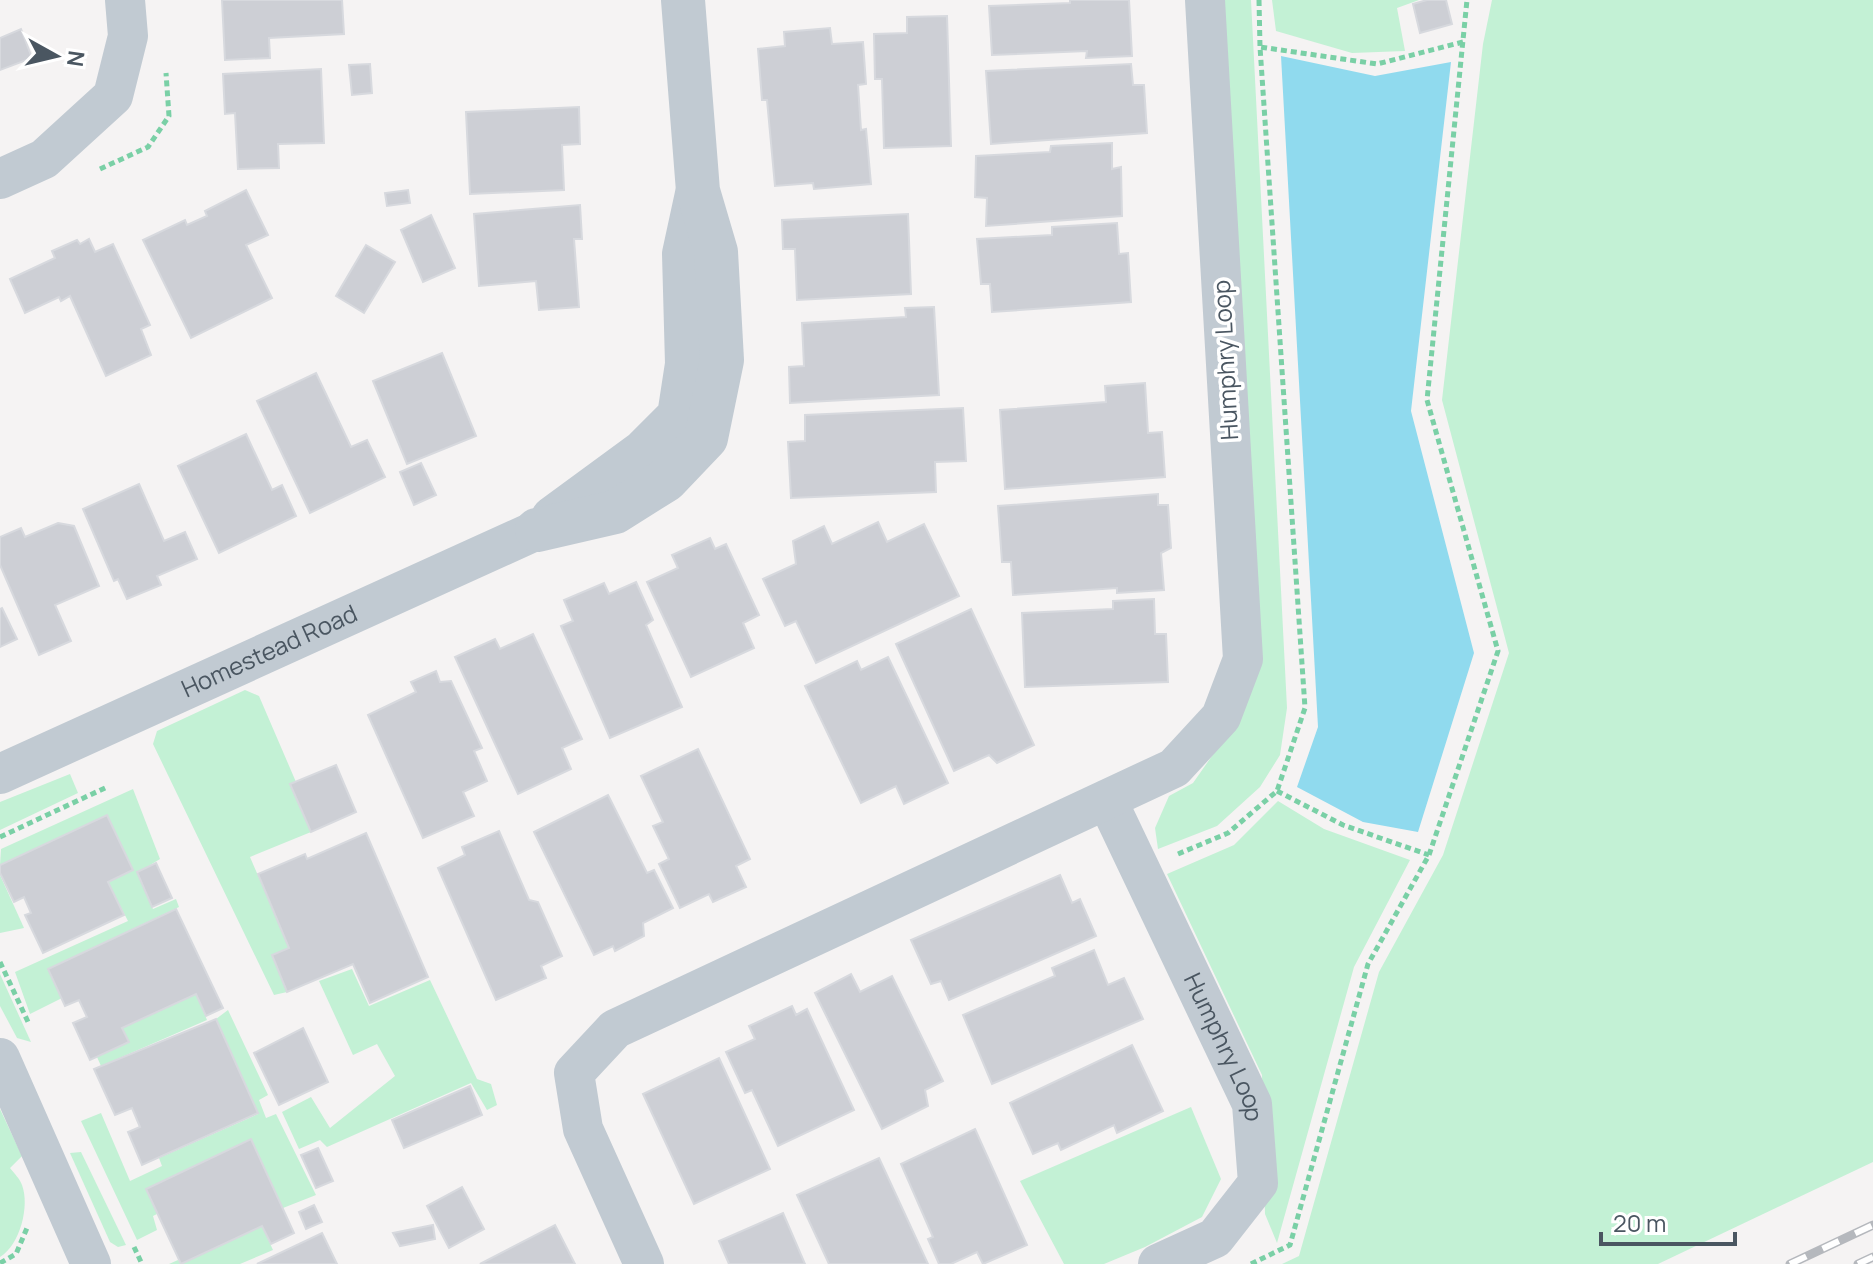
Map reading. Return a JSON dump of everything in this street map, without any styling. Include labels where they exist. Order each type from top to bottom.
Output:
[{"type":"street","points":[[0,179],[44,159],[113,96],[128,36],[125,0]]},
{"type":"street","name":"Homestead Road","points":[[0,774],[537,530],[615,512],[666,480],[706,438],[722,360],[716,252],[698,191],[683,0]]},
{"type":"street","name":"Humphry Loop","points":[[1158,1264],[1215,1238],[1258,1183],[1252,1104],[1107,800],[1174,768],[1221,717],[1243,659],[1205,0]]},
{"type":"street","points":[[644,1264],[583,1129],[574,1073],[615,1029],[1107,800]]},
{"type":"street","points":[[0,1058],[83,1262]]},
{"type":"path","points":[[1168,859],[1228,833],[1277,791],[1305,708],[1259,0]]},
{"type":"path","points":[[1251,1264],[1290,1245],[1368,964],[1429,855],[1498,651],[1427,400],[1467,0]]},
{"type":"path","points":[[1260,47],[1377,64],[1463,42]]},
{"type":"path","points":[[0,837],[107,787]]},
{"type":"path","points":[[1277,791],[1343,825],[1429,855]]},
{"type":"green space","points":[[1218,0],[1251,0],[1287,708],[1280,755],[1260,787],[1217,826],[1158,849],[1155,828],[1169,796],[1193,783],[1226,736]]},
{"type":"green space","points":[[1272,0],[1419,0],[1397,8],[1405,51],[1352,53],[1276,31]]},
{"type":"green space","points":[[1492,0],[1873,0],[1873,1162],[1658,1264],[1282,1264],[1299,1256],[1379,972],[1443,855],[1509,653],[1442,400],[1483,44]]},
{"type":"green space","points":[[245,690],[259,696],[296,782],[290,784],[311,832],[250,857],[289,948],[272,956],[287,992],[274,995],[153,744],[157,731]]},
{"type":"green space","points":[[70,774],[78,793],[0,830],[0,802]]},
{"type":"green space","points":[[133,789],[160,859],[137,873],[153,909],[176,899],[179,907],[48,969],[62,998],[30,1014],[15,972],[128,921],[108,882],[132,870],[0,865],[1,849]]},
{"type":"green space","points":[[1278,801],[1324,829],[1410,860],[1354,967],[1277,1243],[1265,1214],[1262,1075],[1167,874],[1234,845]]},
{"type":"green space","points":[[0,875],[24,928],[0,933]]},
{"type":"green space","points":[[352,969],[369,1006],[430,980],[477,1079],[491,1084],[497,1105],[487,1110],[471,1083],[327,1147],[320,1140],[299,1149],[282,1112],[311,1097],[330,1128],[395,1076],[377,1044],[353,1055],[319,981]]},
{"type":"green space","points":[[0,974],[31,1042],[17,1038],[0,1006]]},
{"type":"green space","points":[[196,994],[207,1020],[101,1066],[97,1057],[128,1042],[122,1028]]},
{"type":"green space","points":[[228,1010],[268,1095],[259,1100],[266,1118],[276,1114],[316,1195],[283,1208],[250,1140],[146,1189],[157,1214],[153,1216],[157,1230],[137,1240],[81,1121],[101,1113],[130,1181],[162,1166],[159,1158],[258,1114],[216,1019]]},
{"type":"green space","points":[[1191,1107],[1221,1179],[1202,1217],[1145,1247],[1104,1264],[1064,1264],[1020,1181]]},
{"type":"green space","points":[[0,1109],[22,1156],[10,1168],[21,1183],[25,1203],[18,1234],[0,1257]]},
{"type":"green space","points":[[81,1152],[126,1245],[118,1247],[110,1242],[70,1153]]},
{"type":"green space","points":[[262,1226],[273,1250],[240,1264],[181,1264]]},
{"type":"water","points":[[1281,56],[1375,76],[1451,62],[1411,411],[1474,653],[1418,832],[1363,822],[1297,787],[1318,727]]},
{"type":"building","points":[[222,0],[342,0],[344,34],[269,38],[270,58],[225,60]]},
{"type":"building","points":[[1070,0],[1129,0],[1132,56],[1086,58],[1087,51],[992,55],[989,6],[1070,3]]},
{"type":"building","points":[[1446,0],[1452,24],[1420,33],[1413,4]]},
{"type":"building","points":[[947,16],[951,146],[884,148],[882,79],[875,79],[874,34],[907,33],[907,17]]},
{"type":"building","points":[[830,28],[832,44],[863,42],[866,84],[858,85],[861,130],[866,129],[871,184],[814,189],[813,183],[775,186],[767,100],[762,100],[758,49],[785,46],[784,32]]},
{"type":"building","points":[[21,29],[32,58],[0,70],[0,38]]},
{"type":"building","points":[[370,64],[372,93],[352,95],[349,65]]},
{"type":"building","points":[[1131,64],[1133,85],[1144,85],[1147,133],[991,144],[986,71]]},
{"type":"building","points":[[321,69],[324,143],[278,144],[279,168],[238,169],[235,113],[225,114],[223,74]]},
{"type":"building","points":[[579,107],[580,144],[562,145],[564,190],[470,194],[466,112]]},
{"type":"building","points":[[1112,143],[1112,169],[1121,167],[1122,216],[986,226],[987,198],[975,197],[976,156],[1050,152],[1051,146]]},
{"type":"building","points":[[246,190],[268,235],[246,245],[272,298],[191,338],[143,240],[185,220],[187,225],[207,216],[205,211]]},
{"type":"building","points":[[408,190],[410,203],[387,206],[385,193]]},
{"type":"building","points":[[580,205],[582,239],[574,239],[579,307],[539,310],[536,281],[479,286],[474,214]]},
{"type":"building","points":[[908,214],[911,294],[797,300],[795,249],[783,249],[782,220]]},
{"type":"building","points":[[431,215],[455,268],[423,282],[401,230]]},
{"type":"building","points":[[1117,223],[1119,254],[1128,253],[1131,302],[992,312],[990,284],[981,284],[977,239],[1052,235],[1052,227]]},
{"type":"building","points":[[89,239],[95,252],[113,244],[150,325],[141,329],[151,355],[106,376],[70,296],[61,301],[59,297],[25,313],[10,279],[55,258],[52,251],[77,240],[80,244]]},
{"type":"building","points":[[366,245],[395,262],[364,313],[336,296]]},
{"type":"building","points":[[934,307],[939,395],[790,403],[789,367],[804,366],[802,323],[906,317],[905,308]]},
{"type":"building","points":[[442,353],[476,436],[407,464],[373,381]]},
{"type":"building","points":[[316,373],[351,447],[367,440],[385,477],[310,513],[257,401]]},
{"type":"building","points":[[1145,383],[1148,433],[1162,432],[1165,477],[1005,489],[1000,410],[1106,402],[1105,386]]},
{"type":"building","points":[[963,408],[966,461],[935,462],[936,492],[791,498],[788,442],[805,441],[805,415]]},
{"type":"building","points":[[246,434],[272,490],[282,485],[296,516],[219,553],[178,466]]},
{"type":"building","points":[[421,463],[436,495],[414,505],[400,472]]},
{"type":"building","points":[[139,484],[164,541],[185,532],[197,559],[157,576],[161,585],[127,599],[118,579],[114,581],[83,509]]},
{"type":"building","points":[[1158,494],[1158,505],[1168,505],[1171,548],[1161,553],[1164,590],[1117,593],[1117,588],[1013,595],[1011,562],[1002,562],[998,506]]},
{"type":"building","points":[[878,522],[887,542],[924,524],[959,596],[816,663],[796,621],[785,626],[763,579],[796,564],[793,541],[824,526],[832,544]]},
{"type":"building","points":[[58,523],[74,526],[99,586],[55,605],[71,641],[39,655],[0,565],[0,537],[21,528],[25,537]]},
{"type":"building","points":[[710,538],[715,549],[726,544],[759,615],[743,623],[754,648],[691,677],[647,582],[678,568],[672,555]]},
{"type":"building","points":[[636,582],[653,620],[646,625],[682,707],[610,738],[561,626],[573,621],[564,600],[604,583],[609,594]]},
{"type":"building","points":[[1154,599],[1155,634],[1166,634],[1168,682],[1025,687],[1022,613],[1113,609],[1113,601]]},
{"type":"building","points":[[0,609],[17,639],[0,647]]},
{"type":"building","points":[[971,609],[1034,745],[997,763],[989,755],[954,771],[896,644]]},
{"type":"building","points":[[533,634],[582,739],[562,748],[571,769],[518,794],[455,657],[495,639],[500,649]]},
{"type":"building","points":[[888,657],[948,783],[904,804],[896,786],[861,803],[805,686],[857,661],[861,670]]},
{"type":"building","points":[[436,671],[440,682],[451,681],[482,748],[474,751],[487,781],[463,792],[474,816],[423,838],[368,715],[416,692],[411,682]]},
{"type":"building","points":[[698,749],[750,859],[736,866],[746,887],[713,902],[709,894],[680,908],[659,864],[669,859],[653,826],[663,822],[641,776]]},
{"type":"building","points":[[336,765],[356,812],[311,832],[290,784]]},
{"type":"building","points":[[608,795],[647,873],[654,870],[673,908],[643,923],[644,936],[615,951],[613,946],[594,955],[534,832]]},
{"type":"building","points":[[107,815],[133,870],[108,882],[124,915],[43,953],[25,915],[31,913],[24,897],[14,902],[0,873],[0,865]]},
{"type":"building","points":[[499,831],[529,900],[538,902],[562,956],[541,966],[546,978],[496,1000],[438,868],[465,855],[462,847]]},
{"type":"building","points":[[366,833],[428,977],[370,1003],[353,964],[287,992],[272,955],[289,948],[258,874],[305,854],[307,859]]},
{"type":"building","points":[[156,863],[172,898],[152,907],[137,872]]},
{"type":"building","points":[[1060,875],[1072,903],[1080,899],[1096,936],[949,1000],[941,981],[931,984],[911,940]]},
{"type":"building","points":[[176,909],[223,1008],[206,1016],[196,994],[122,1028],[129,1042],[90,1060],[73,1023],[87,1017],[79,1000],[65,1006],[48,969]]},
{"type":"building","points":[[1094,950],[1108,985],[1124,978],[1143,1019],[992,1084],[963,1015],[1055,976],[1052,968]]},
{"type":"building","points":[[851,974],[860,992],[892,976],[943,1081],[925,1090],[928,1106],[882,1129],[815,993]]},
{"type":"building","points":[[792,1006],[796,1015],[807,1009],[854,1110],[778,1146],[752,1090],[745,1093],[726,1052],[755,1039],[749,1026]]},
{"type":"building","points":[[216,1019],[258,1113],[142,1165],[128,1132],[140,1127],[132,1108],[115,1115],[94,1069]]},
{"type":"building","points":[[303,1028],[328,1082],[279,1105],[254,1053]]},
{"type":"building","points":[[1132,1045],[1163,1111],[1117,1133],[1114,1125],[1061,1150],[1058,1143],[1033,1154],[1010,1103]]},
{"type":"building","points":[[719,1058],[770,1169],[694,1204],[643,1094]]},
{"type":"building","points":[[470,1086],[482,1115],[404,1148],[392,1120]]},
{"type":"building","points":[[975,1129],[1027,1245],[983,1264],[977,1252],[951,1264],[939,1264],[928,1239],[933,1237],[901,1164]]},
{"type":"building","points":[[251,1139],[294,1233],[271,1244],[262,1226],[181,1264],[146,1189]]},
{"type":"building","points":[[318,1148],[333,1181],[316,1188],[301,1155]]},
{"type":"building","points":[[879,1158],[928,1264],[829,1264],[797,1195]]},
{"type":"building","points":[[462,1187],[484,1229],[449,1248],[427,1206]]},
{"type":"building","points":[[314,1205],[322,1222],[306,1229],[299,1212]]},
{"type":"building","points":[[783,1213],[805,1264],[729,1264],[719,1241]]},
{"type":"building","points":[[433,1225],[435,1239],[400,1246],[393,1233]]},
{"type":"building","points":[[555,1225],[575,1264],[480,1264]]},
{"type":"building","points":[[322,1233],[337,1264],[257,1264]]},
{"type":"railway","points":[[1790,1264],[1873,1225]]},
{"type":"railway","points":[[1858,1264],[1873,1257]]}]
